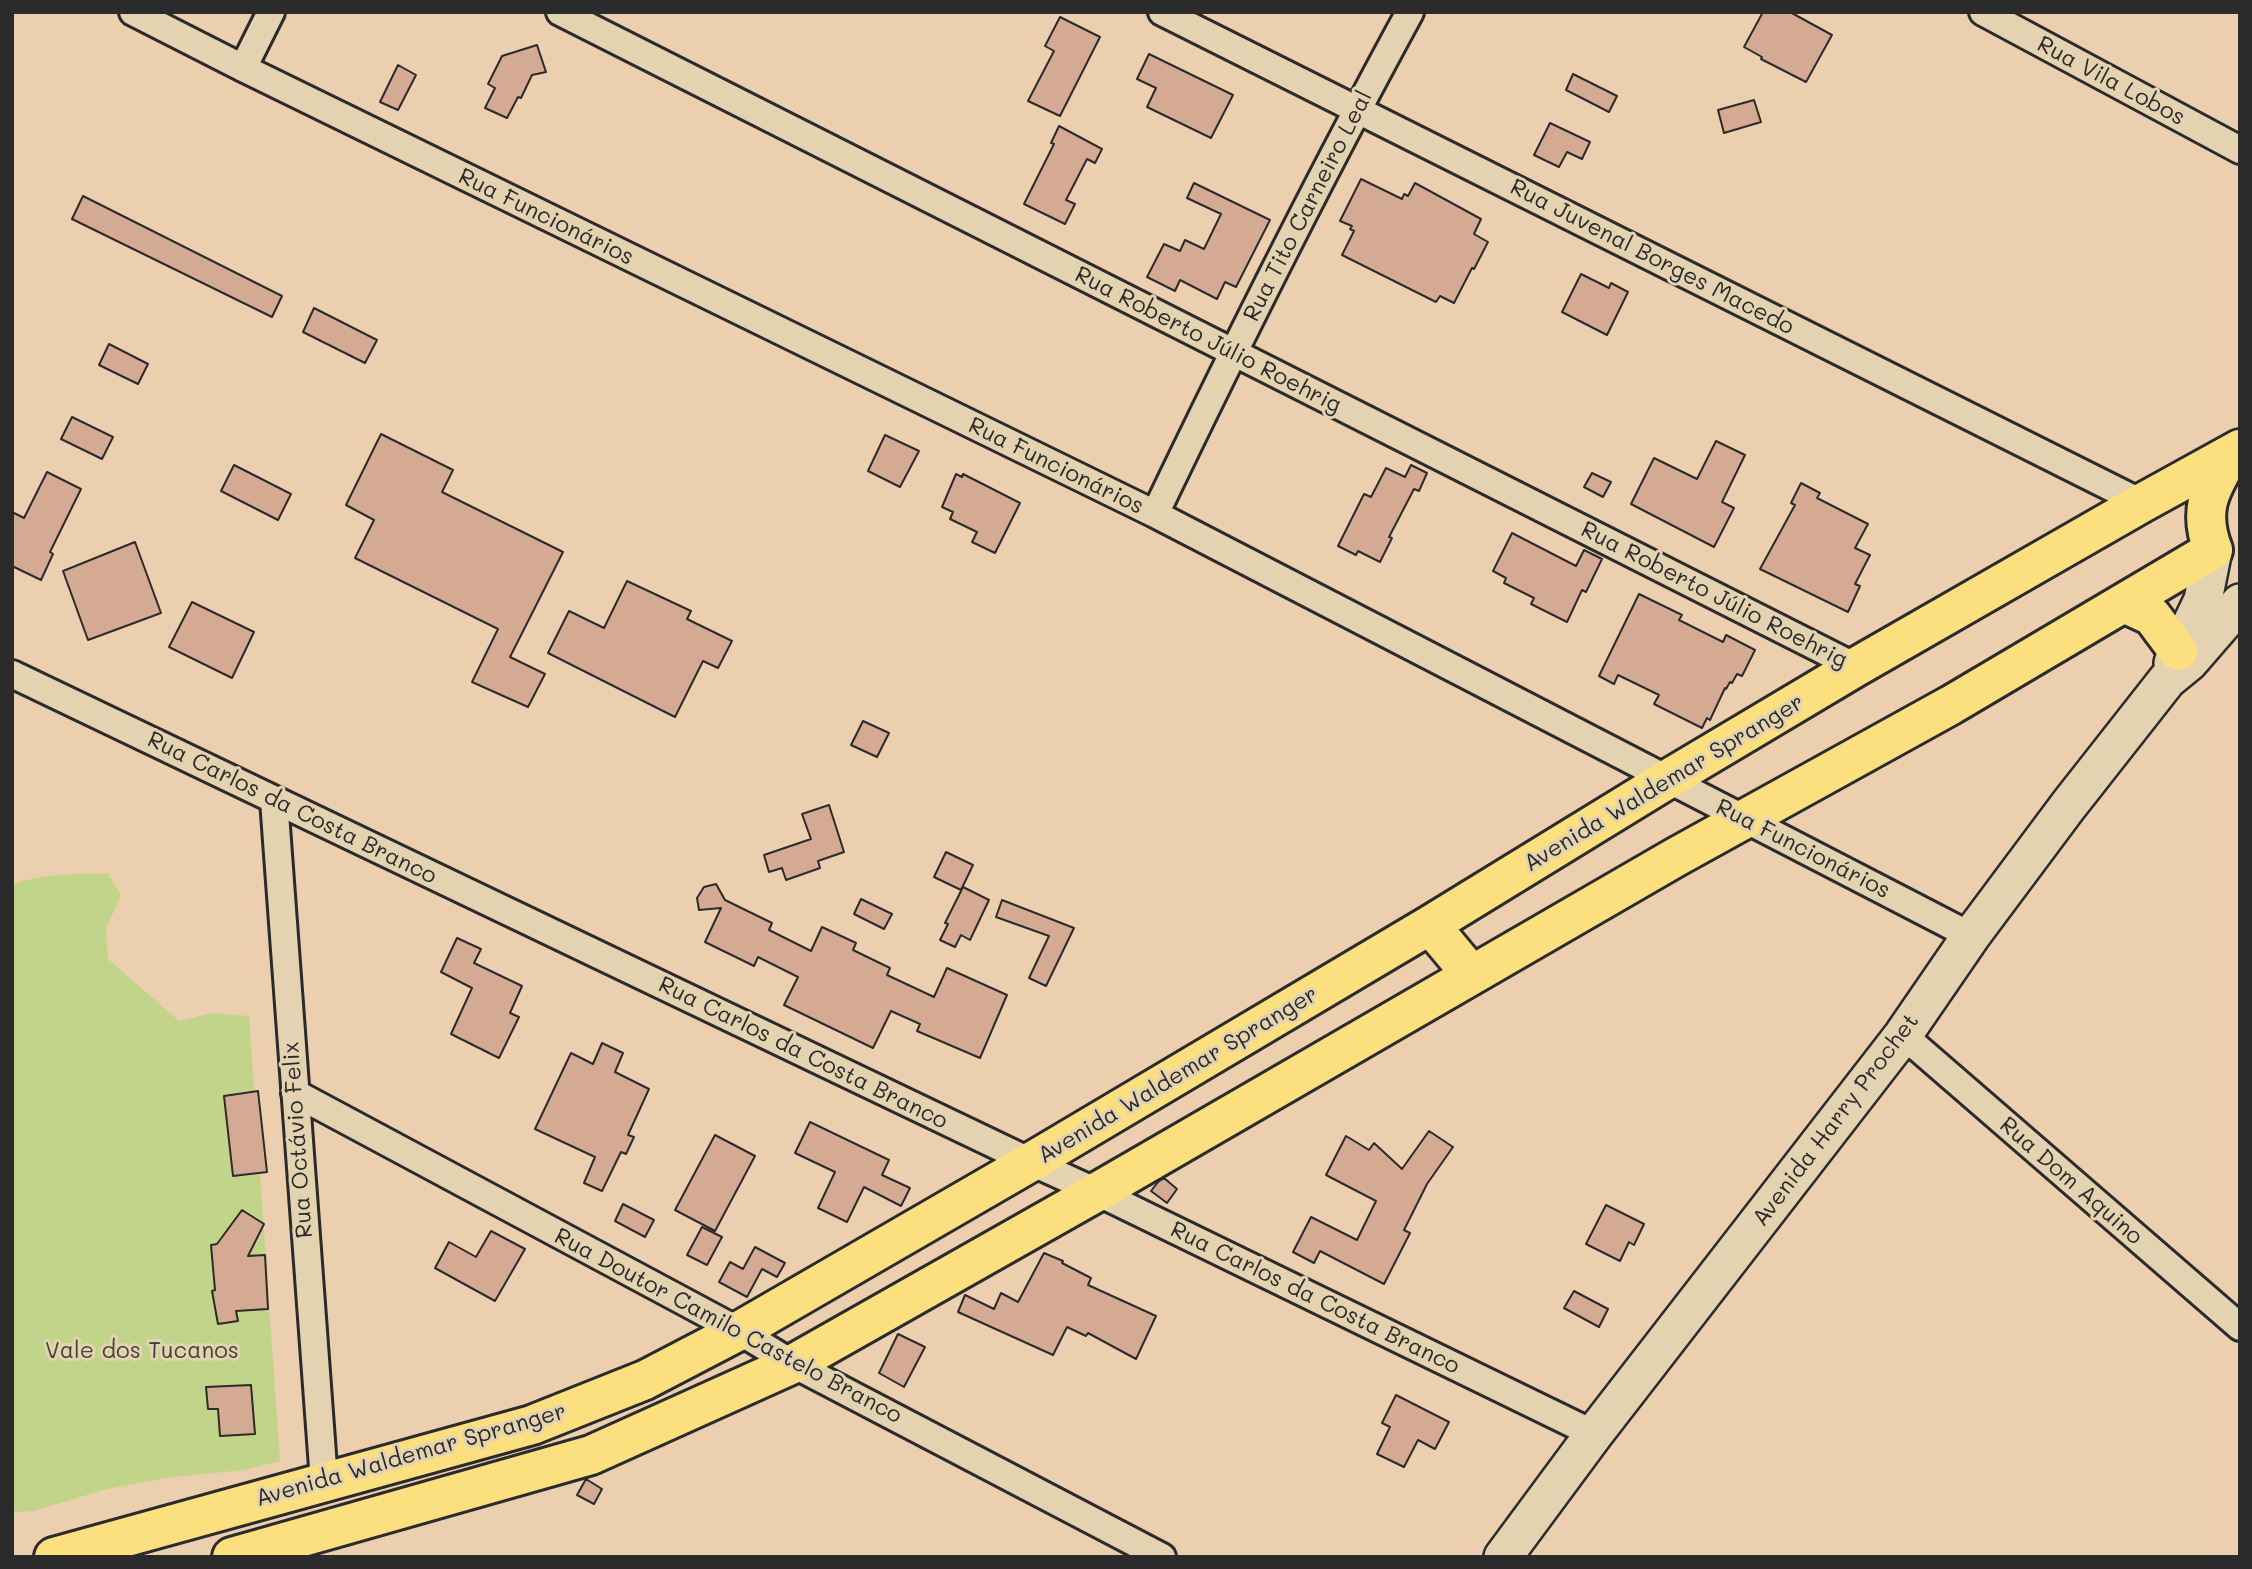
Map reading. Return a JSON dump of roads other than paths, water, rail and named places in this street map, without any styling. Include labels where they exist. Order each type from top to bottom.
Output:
[{"type":"main road","name":"Avenida Waldemar Spranger","points":[[54,1557],[532,1425],[645,1380],[739,1331],[1031,1162],[1856,667],[2234,453]]},
{"type":"main road","points":[[232,1557],[326,1544],[592,1455],[793,1364],[1097,1192],[1744,818],[1951,705],[2124,603],[2226,554],[2207,533],[2205,514],[2210,490],[2234,453]]},
{"type":"main road","points":[[2124,603],[2152,616],[2172,665]]},
{"type":"main road","points":[[1430,925],[1471,974]]},
{"type":"street","name":"Rua Funcionários","points":[[133,12],[1155,514],[1971,936]]},
{"type":"street","points":[[243,68],[271,12]]},
{"type":"street","name":"Rua Roberto Júlio Roehrig","points":[[560,12],[1856,667]]},
{"type":"street","name":"Rua Juvenal Borges Macedo","points":[[1162,12],[2142,503]]},
{"type":"street","name":"Rua Tito Carneiro Leal","points":[[1155,514],[1233,352],[1410,12]]},
{"type":"street","name":"Rua Vila Lobos","points":[[1983,12],[2240,150]]},
{"type":"street","name":"Avenida Harry Prochet","points":[[1503,1557],[1594,1434],[1903,1035],[1971,936],[2172,665],[2226,554]]},
{"type":"street","name":"Avenida Harry Prochet","points":[[2172,665],[2189,662],[2240,603]]},
{"type":"street","name":"Rua Carlos da Costa Branco","points":[[12,674],[1097,1192],[1594,1434]]},
{"type":"street","name":"Rua Octávio Felix","points":[[274,800],[324,1481]]},
{"type":"street","name":"Rua Dom Aquino","points":[[1903,1035],[2240,1326]]},
{"type":"street","name":"Rua Doutor Camilo Castelo Branco","points":[[295,1093],[739,1331],[793,1364],[1162,1557]]},
{"type":"park label","name":"Vale dos Tucanos","points":[[142,1351]]}]
